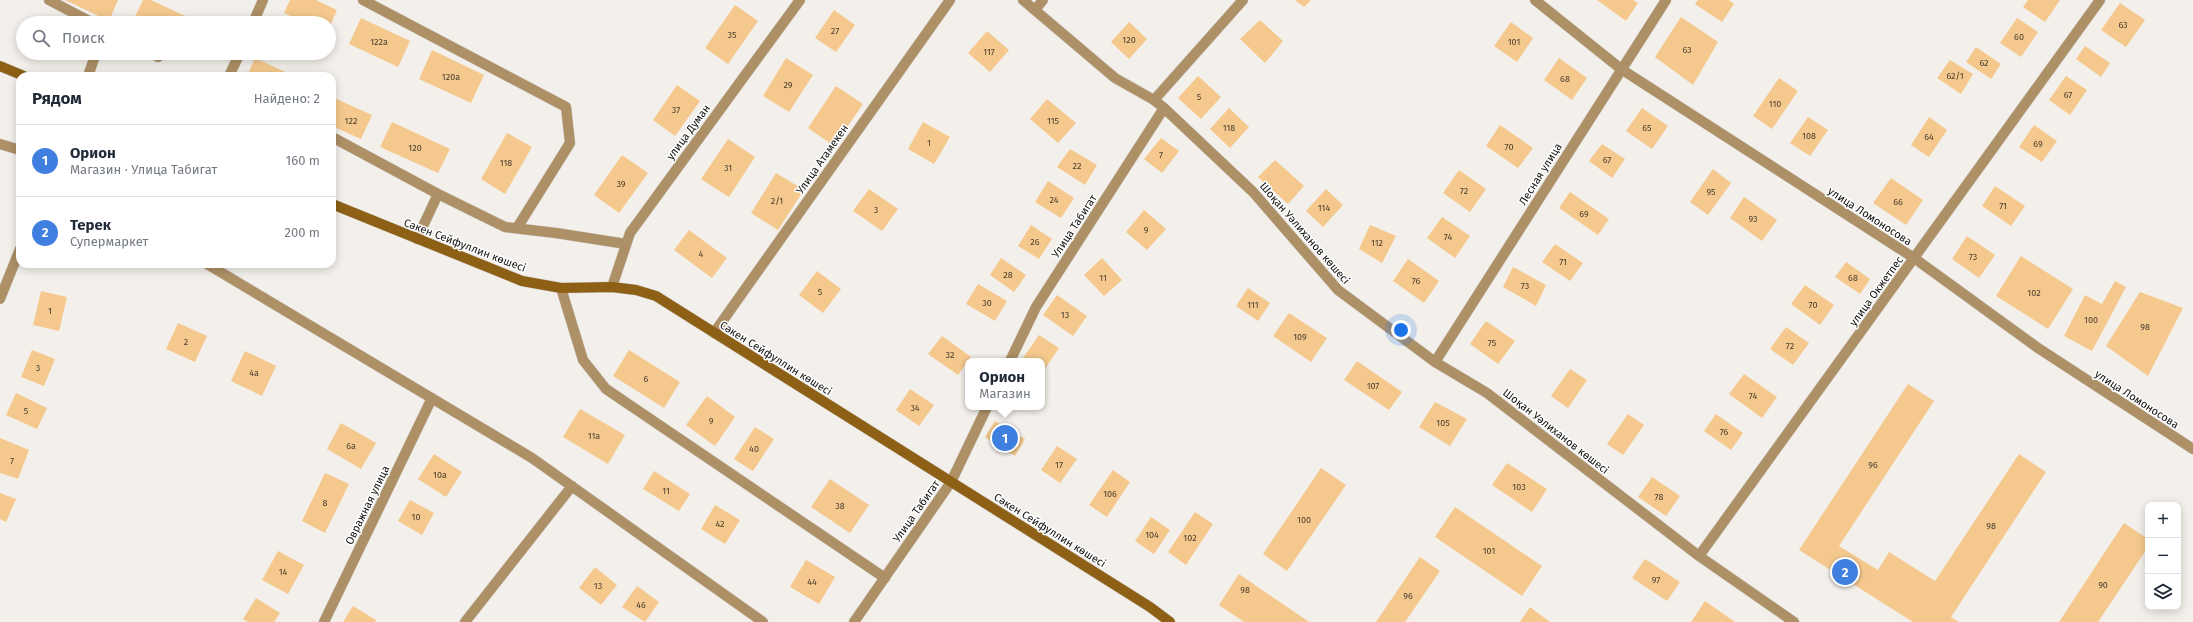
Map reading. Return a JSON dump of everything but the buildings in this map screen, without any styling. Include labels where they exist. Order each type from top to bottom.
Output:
[{"type":"street","points":[[50,0],[80,16]]},
{"type":"street","points":[[256,16],[263,0]]},
{"type":"street","points":[[363,0],[566,107],[570,143],[517,228]]},
{"type":"street","name":"улица Думан","points":[[612,287],[630,233],[800,0]]},
{"type":"street","name":"Улица Атамекен","points":[[714,333],[950,0]]},
{"type":"street","name":"Шоқан Уәлиханов көшесі","points":[[1023,0],[1115,78],[1154,100],[1164,108],[1253,192],[1338,290],[1435,362],[1487,393],[1699,556],[1794,622]]},
{"type":"street","points":[[1034,10],[1042,0]]},
{"type":"street","points":[[1154,100],[1243,0]]},
{"type":"street","name":"улица Ломоносова","points":[[1535,0],[1621,69],[1914,258],[2038,348],[2193,449]]},
{"type":"street","name":"Лесная улица","points":[[1435,362],[1666,0]]},
{"type":"street","name":"улица Окжетпес","points":[[1699,556],[2100,0]]},
{"type":"street","points":[[89,72],[94,60]]},
{"type":"street","points":[[231,72],[237,60]]},
{"type":"street","points":[[0,66],[16,73]]},
{"type":"street","name":"Улица Табигат","points":[[1011,358],[1036,307],[1164,108]]},
{"type":"street","points":[[336,138],[438,194],[505,227],[626,244]]},
{"type":"street","points":[[0,144],[16,149]]},
{"type":"street","points":[[417,239],[438,194]]},
{"type":"street","name":"Сәкен Сейфуллин көшесі","points":[[336,206],[522,281],[561,288],[612,287],[636,290],[656,296],[1170,622]]},
{"type":"street","points":[[0,299],[16,259]]},
{"type":"street","points":[[214,268],[532,458],[763,622]]},
{"type":"street","points":[[561,288],[583,360],[606,389],[884,578]]},
{"type":"street","name":"Овражная улица","points":[[324,622],[432,398]]},
{"type":"street","name":"Улица Табигат","points":[[854,622],[951,482],[986,410]]},
{"type":"street","points":[[465,622],[572,486]]},
{"type":"place","name":"Орион","points":[[1005,438]]},
{"type":"place","name":"Терек","points":[[1845,572]]}]
